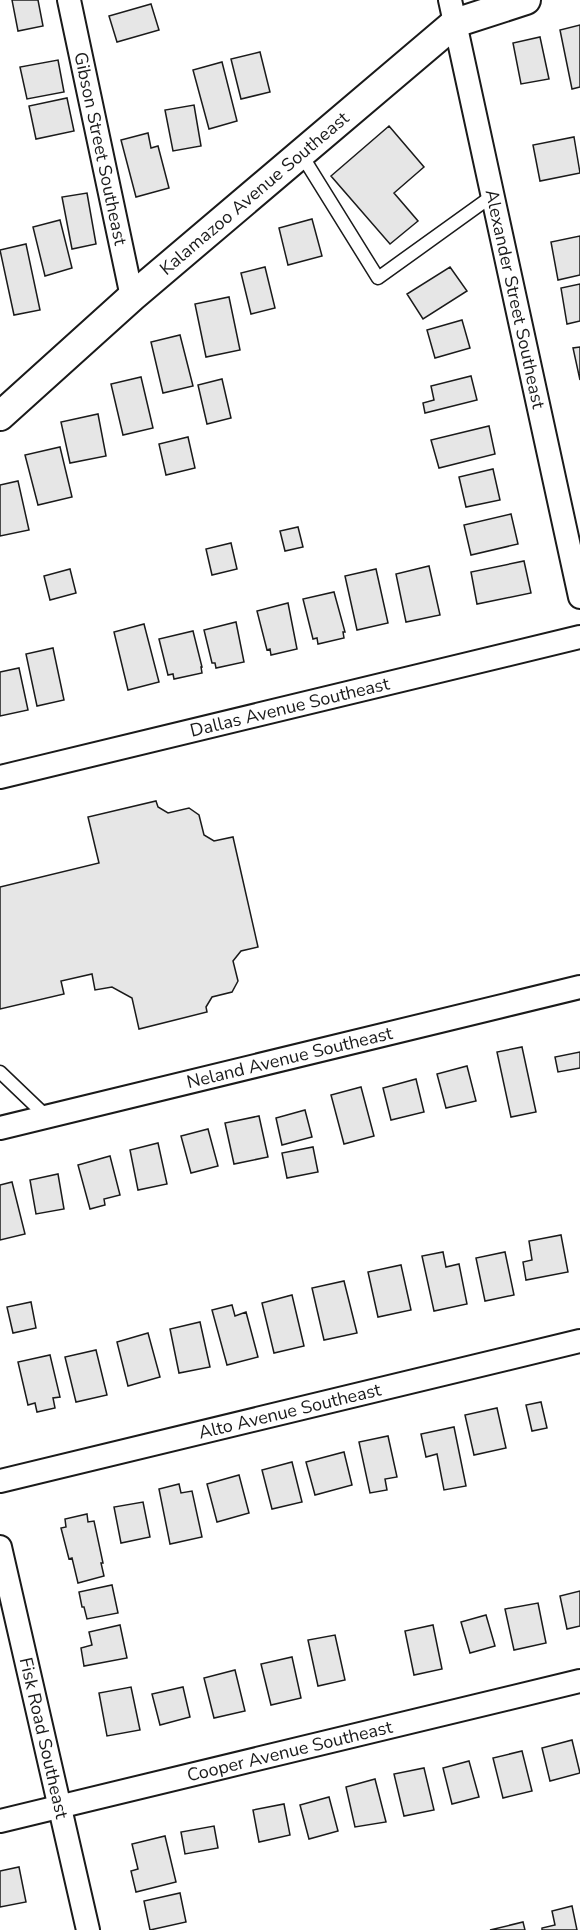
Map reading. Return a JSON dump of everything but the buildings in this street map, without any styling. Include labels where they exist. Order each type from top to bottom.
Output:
[{"type":"street","name":"Gibson Street Southeast","points":[[69,0],[132,297]]},
{"type":"street","name":"Kalamazoo Avenue Southeast","points":[[0,416],[132,297],[301,154],[453,11],[526,0]]},
{"type":"street","name":"Alexander Street Southeast","points":[[453,11],[580,597]]},
{"type":"street","name":"Dallas Avenue Southeast","points":[[0,777],[580,637]]},
{"type":"street","name":"Neland Avenue Southeast","points":[[0,1128],[580,987]]},
{"type":"street","name":"Alto Avenue Southeast","points":[[0,1481],[580,1341]]},
{"type":"street","name":"Fisk Road Southeast","points":[[0,1547],[88,1930]]},
{"type":"street","name":"Cooper Avenue Southeast","points":[[0,1821],[580,1681]]},
{"type":"lane","points":[[301,154],[378,278],[492,196]]},
{"type":"lane","points":[[0,1072],[46,1116]]}]
